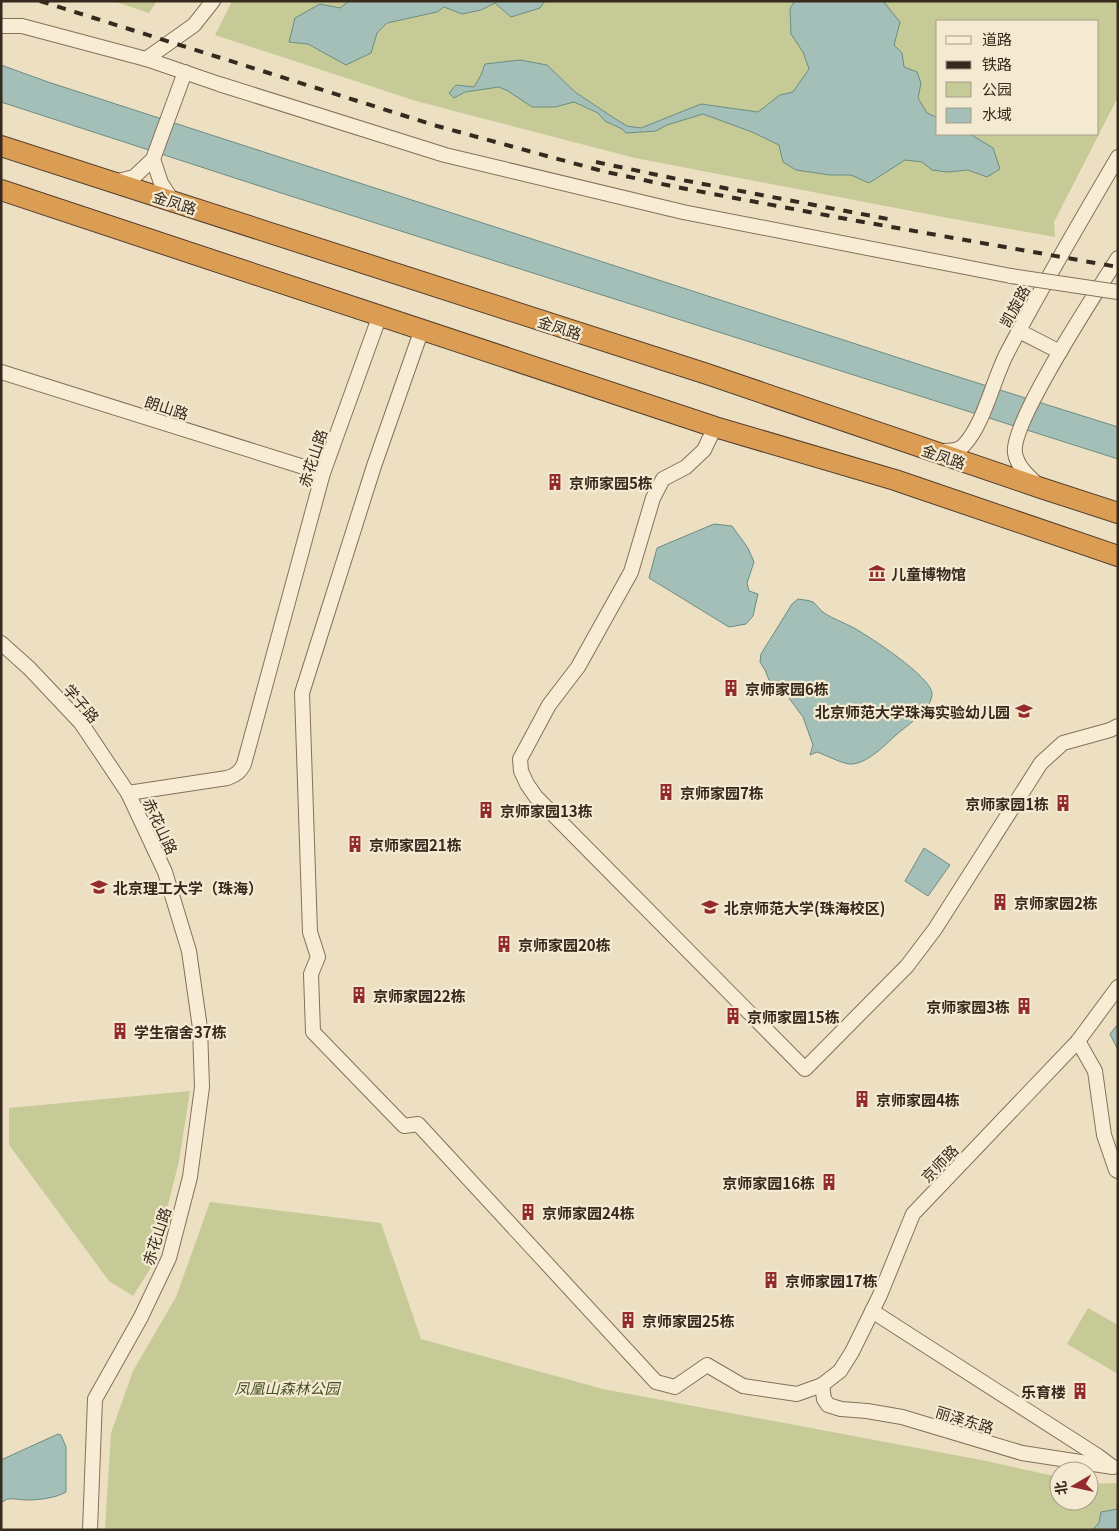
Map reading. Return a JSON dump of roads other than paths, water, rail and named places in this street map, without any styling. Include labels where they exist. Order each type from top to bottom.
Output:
[{"type":"highway","name":"金凤路","points":[[1,146],[708,374],[932,452],[1118,512]]},
{"type":"highway","points":[[1,190],[380,314],[715,427],[895,480],[1116,556]]},
{"type":"street","points":[[146,59],[194,25],[213,1]]},
{"type":"street","points":[[1,26],[22,26],[146,59],[445,155],[683,212],[1011,276],[1118,292]]},
{"type":"street","points":[[113,182],[134,177],[153,159],[185,72]]},
{"type":"street","name":"凯旋路","points":[[932,452],[952,451],[963,447],[978,424],[1006,354],[1069,240],[1118,157]]},
{"type":"street","points":[[153,159],[161,183],[172,200]]},
{"type":"street","points":[[1041,488],[1023,470],[1017,459],[1015,452],[1018,433],[1034,398],[1060,352],[1118,258]]},
{"type":"street","name":"赤花山路","points":[[90,1530],[95,1399],[141,1317],[169,1258],[190,1177],[202,1086],[200,1028],[189,951],[164,872],[128,793],[227,778],[235,776],[241,771],[323,473],[380,314]]},
{"type":"street","name":"京师路","points":[[422,329],[370,475],[302,694],[310,932],[318,957],[311,974],[313,1032],[404,1126],[418,1124],[656,1382],[675,1387],[707,1365],[743,1386],[797,1394],[822,1385],[840,1371],[852,1352],[880,1295],[913,1214],[1078,1041],[1118,987]]},
{"type":"street","points":[[1019,331],[1060,352]]},
{"type":"street","name":"朗山路","points":[[1,372],[323,473]]},
{"type":"street","points":[[715,427],[704,450],[686,467],[663,479],[653,498],[631,572],[578,667],[549,705],[520,759],[521,771],[527,784],[536,796],[805,1069],[906,966],[935,929],[1041,763],[1063,743],[1118,726]]},
{"type":"street","name":"学子路","points":[[1,643],[29,668],[81,723],[128,793]]},
{"type":"street","points":[[1078,1041],[1095,1072],[1104,1135],[1116,1170],[1118,1171]]},
{"type":"street","points":[[872,1311],[1115,1467]]},
{"type":"street","name":"丽泽东路","points":[[822,1385],[824,1399],[828,1405],[841,1409],[902,1417],[1022,1453],[1115,1467]]},
{"type":"water","points":[[349,1],[545,1],[540,8],[511,17],[495,3],[481,10],[462,14],[444,7],[437,12],[387,23],[377,33],[371,53],[346,65],[308,44],[289,42],[295,18],[320,4],[340,8]]},
{"type":"water","points":[[795,1],[883,1],[900,22],[894,45],[902,53],[904,67],[917,72],[921,83],[918,98],[927,113],[936,117],[936,135],[972,135],[993,148],[1000,169],[987,177],[968,170],[947,172],[932,170],[922,162],[905,160],[869,183],[851,175],[830,175],[796,170],[783,162],[779,145],[752,132],[703,114],[667,125],[656,131],[626,133],[605,121],[598,113],[574,102],[555,107],[532,107],[499,87],[465,92],[454,98],[449,93],[456,85],[474,87],[485,64],[520,60],[547,65],[575,92],[627,126],[641,128],[701,104],[758,112],[780,95],[793,92],[809,69],[803,52],[791,34],[790,8]]},
{"type":"water","points":[[1,65],[48,82],[933,369],[1118,427],[1118,459],[1,102]]},
{"type":"water","points":[[714,524],[732,526],[748,548],[754,562],[747,583],[749,591],[758,594],[753,616],[746,624],[729,627],[649,578],[657,548]]},
{"type":"water","points":[[798,599],[813,602],[824,613],[854,628],[885,648],[911,667],[929,686],[932,693],[928,705],[918,717],[876,753],[858,763],[844,763],[817,752],[810,755],[813,745],[803,717],[783,690],[769,680],[760,662],[761,654],[792,604]]},
{"type":"water","points":[[924,848],[950,865],[928,896],[905,881]]},
{"type":"water","points":[[1118,1024],[1118,1050],[1110,1034]]},
{"type":"water","points":[[58,1434],[61,1435],[66,1447],[66,1492],[37,1500],[7,1499],[1,1503],[1,1460]]},
{"type":"water","points":[[1118,1509],[1118,1530],[1092,1530],[1099,1523],[1101,1512]]},
{"type":"railway","points":[[40,1],[437,126],[602,171],[852,220],[1118,267]]},
{"type":"railway","points":[[596,162],[888,219]]},
{"type":"place","name":"京师家园5栋","points":[[555,482]]},
{"type":"place","name":"儿童博物馆","points":[[877,573]]},
{"type":"place","name":"京师家园6栋","points":[[731,688]]},
{"type":"place","name":"北京师范大学珠海实验幼儿园","points":[[1024,711]]},
{"type":"place","name":"京师家园7栋","points":[[666,792]]},
{"type":"place","name":"京师家园1栋","points":[[1063,803]]},
{"type":"place","name":"京师家园13栋","points":[[486,810]]},
{"type":"place","name":"京师家园21栋","points":[[355,844]]},
{"type":"place","name":"北京理工大学（珠海）","points":[[99,887]]},
{"type":"place","name":"京师家园2栋","points":[[1000,902]]},
{"type":"place","name":"北京师范大学(珠海校区)","points":[[710,907]]},
{"type":"place","name":"京师家园20栋","points":[[504,944]]},
{"type":"place","name":"京师家园22栋","points":[[359,995]]},
{"type":"place","name":"京师家园3栋","points":[[1024,1006]]},
{"type":"place","name":"京师家园15栋","points":[[733,1016]]},
{"type":"place","name":"学生宿舍37栋","points":[[120,1031]]},
{"type":"place","name":"京师家园4栋","points":[[862,1099]]},
{"type":"place","name":"京师家园16栋","points":[[829,1182]]},
{"type":"place","name":"京师家园24栋","points":[[528,1212]]},
{"type":"place","name":"京师家园17栋","points":[[771,1280]]},
{"type":"place","name":"京师家园25栋","points":[[628,1320]]},
{"type":"place","name":"乐育楼","points":[[1080,1391]]},
{"type":"park label","name":"凤凰山森林公园","points":[[287,1387]]}]
